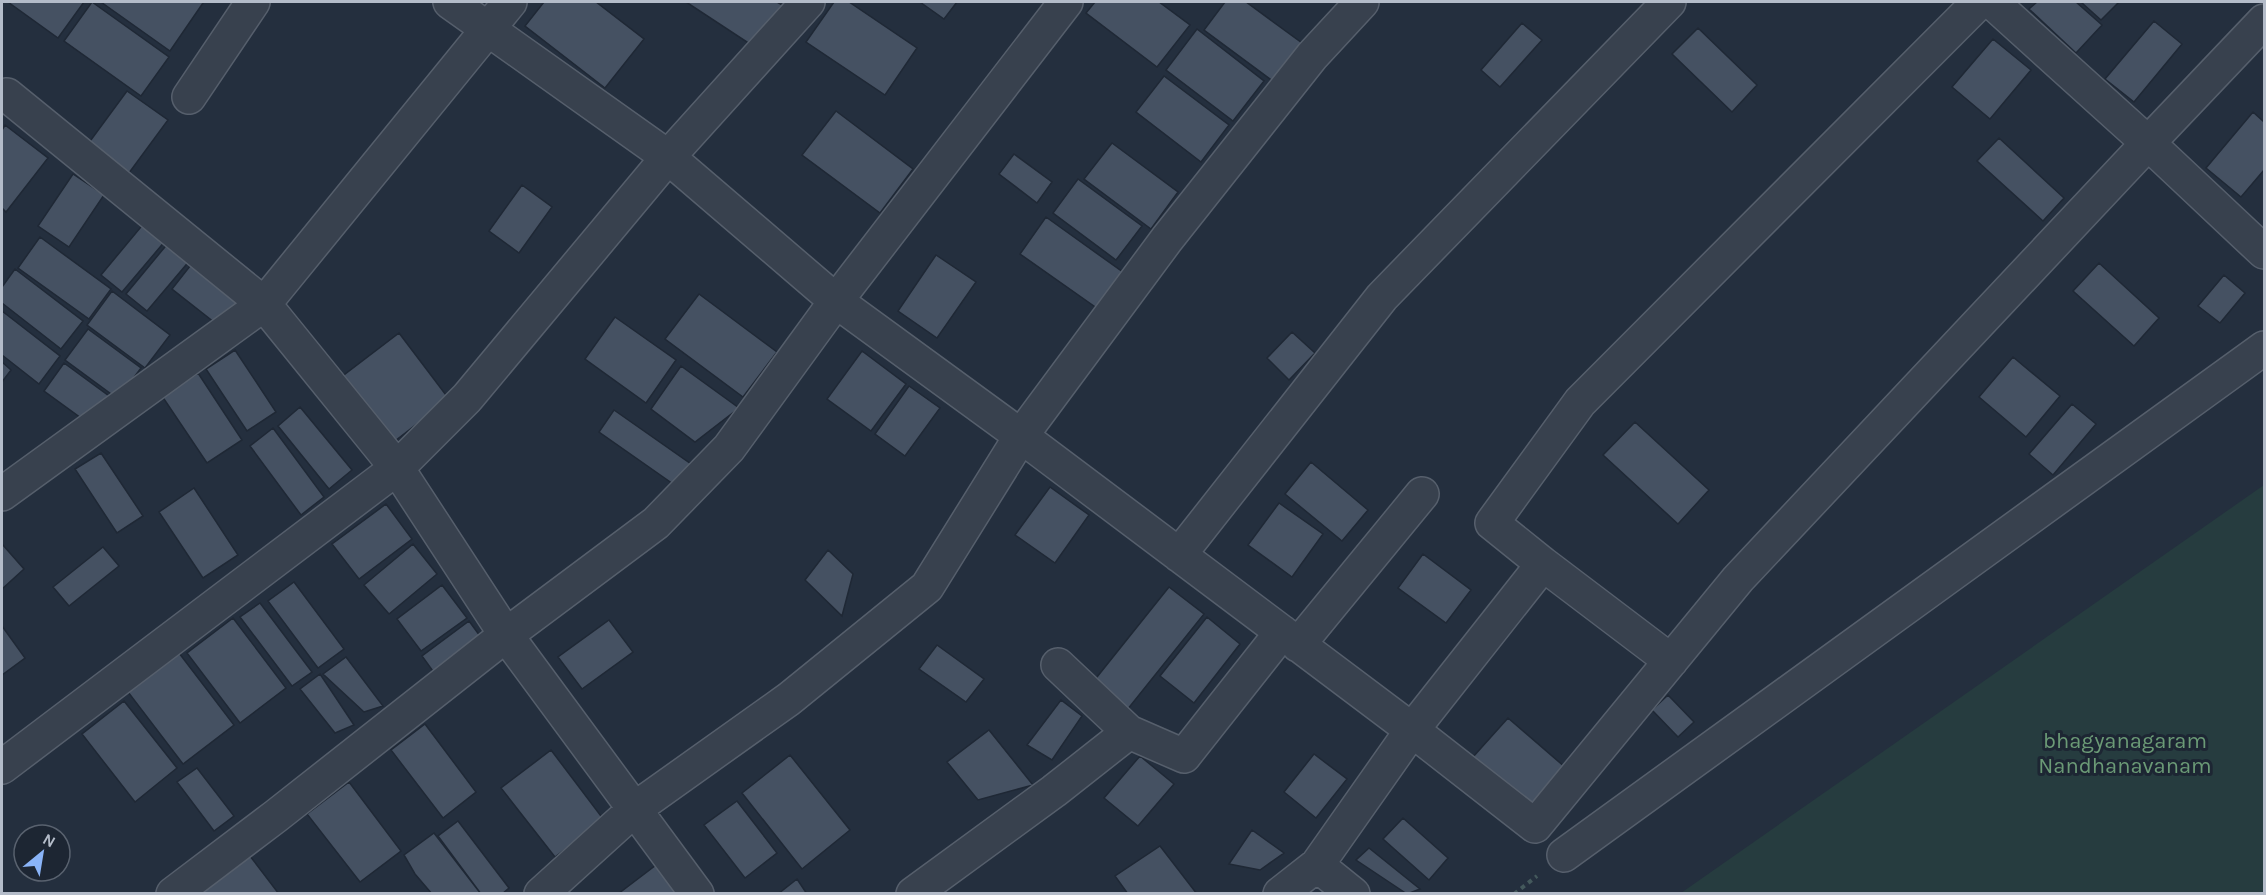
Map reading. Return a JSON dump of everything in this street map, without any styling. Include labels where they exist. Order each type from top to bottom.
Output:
[{"type":"street","points":[[189,97],[253,2]]},
{"type":"street","points":[[450,2],[486,30],[668,157],[836,301],[1021,436],[1290,638],[1535,826],[1738,579],[2265,21]]},
{"type":"street","points":[[2,494],[264,304],[510,2]]},
{"type":"street","points":[[2,767],[397,468],[467,398],[668,157],[808,2]]},
{"type":"street","points":[[173,894],[506,635],[656,523],[729,448],[836,301],[1066,2]]},
{"type":"street","points":[[541,894],[636,808],[789,699],[927,587],[1021,436],[1167,239],[1312,56],[1362,2]]},
{"type":"street","points":[[1179,555],[1382,297],[1669,2]]},
{"type":"street","points":[[1671,661],[1492,523],[1580,402],[1979,2]]},
{"type":"street","points":[[1992,2],[2265,252]]},
{"type":"street","points":[[7,95],[264,304],[397,468],[506,635],[636,808],[697,894]]},
{"type":"street","points":[[1564,855],[2265,348]]},
{"type":"street","points":[[1058,665],[1129,732],[1184,756],[1422,494]]},
{"type":"street","points":[[1280,894],[1317,865],[1412,730],[1544,564]]},
{"type":"street","points":[[913,894],[1054,791],[1129,732]]},
{"type":"street","points":[[1317,865],[1353,894]]},
{"type":"green space","name":"bhagyanagaram Nandhanavanam","points":[[2264,485],[2264,893],[1681,893]]},
{"type":"building","points":[[8,2],[84,2],[58,38]]},
{"type":"building","points":[[92,2],[169,57],[141,96],[64,41]]},
{"type":"building","points":[[101,2],[201,2],[203,3],[170,51]]},
{"type":"building","points":[[544,2],[596,2],[644,39],[605,88],[525,26]]},
{"type":"building","points":[[686,2],[777,2],[784,6],[756,48]]},
{"type":"building","points":[[834,2],[849,2],[917,48],[885,95],[806,42]]},
{"type":"building","points":[[920,2],[957,2],[944,19]]},
{"type":"building","points":[[1095,2],[1159,2],[1190,25],[1157,67],[1086,13]]},
{"type":"building","points":[[1225,2],[1246,2],[1302,43],[1274,82],[1204,30]]},
{"type":"building","points":[[2037,2],[2076,2],[2102,25],[2076,53],[2029,9]]},
{"type":"building","points":[[2081,2],[2119,2],[2101,20]]},
{"type":"building","points":[[2154,21],[2182,44],[2134,102],[2105,79]]},
{"type":"building","points":[[1522,23],[1542,40],[1500,87],[1481,70]]},
{"type":"building","points":[[1698,28],[1757,85],[1732,112],[1672,54]]},
{"type":"building","points":[[1197,29],[1264,81],[1233,121],[1166,70]]},
{"type":"building","points":[[1993,39],[2031,70],[1990,119],[1952,87]]},
{"type":"building","points":[[1164,76],[1229,125],[1201,162],[1136,112]]},
{"type":"building","points":[[127,91],[168,120],[126,177],[85,148]]},
{"type":"building","points":[[836,111],[913,169],[880,213],[802,155]]},
{"type":"building","points":[[2253,112],[2264,122],[2264,170],[2241,197],[2206,168]]},
{"type":"building","points":[[5,125],[48,158],[6,212],[2,208],[2,130]]},
{"type":"building","points":[[1999,138],[2064,198],[2043,221],[1977,161]]},
{"type":"building","points":[[1112,143],[1178,192],[1151,229],[1084,179]]},
{"type":"building","points":[[1014,154],[1052,182],[1037,203],[999,174]]},
{"type":"building","points":[[73,174],[104,195],[69,247],[38,226]]},
{"type":"building","points":[[1078,179],[1142,226],[1116,260],[1053,213]]},
{"type":"building","points":[[522,185],[552,207],[519,253],[489,231]]},
{"type":"building","points":[[1046,217],[1127,275],[1101,311],[1020,254]]},
{"type":"building","points":[[145,222],[166,240],[122,292],[101,275]]},
{"type":"building","points":[[40,237],[111,289],[89,319],[18,268]]},
{"type":"building","points":[[169,242],[191,259],[147,311],[126,294]]},
{"type":"building","points":[[936,255],[976,282],[937,338],[898,311]]},
{"type":"building","points":[[194,261],[241,298],[219,326],[172,289]]},
{"type":"building","points":[[2099,263],[2159,318],[2134,346],[2073,291]]},
{"type":"building","points":[[15,269],[83,321],[61,349],[2,303],[2,287]]},
{"type":"building","points":[[2224,275],[2245,293],[2220,323],[2198,306]]},
{"type":"building","points":[[112,291],[170,335],[145,368],[87,325]]},
{"type":"building","points":[[699,294],[777,352],[743,397],[665,339]]},
{"type":"building","points":[[2,311],[60,356],[39,384],[2,355]]},
{"type":"building","points":[[615,317],[676,360],[646,403],[585,359]]},
{"type":"building","points":[[88,329],[141,368],[118,399],[65,360]]},
{"type":"building","points":[[1292,332],[1315,353],[1289,380],[1267,358]]},
{"type":"building","points":[[399,333],[449,399],[391,444],[340,378]]},
{"type":"building","points":[[235,350],[276,412],[247,431],[206,369]]},
{"type":"building","points":[[862,351],[906,384],[871,431],[827,399]]},
{"type":"building","points":[[2013,357],[2060,396],[2026,437],[1979,397]]},
{"type":"building","points":[[2,362],[11,370],[2,382]]},
{"type":"building","points":[[64,363],[109,396],[88,423],[44,391]]},
{"type":"building","points":[[681,366],[739,408],[695,442],[651,409]]},
{"type":"building","points":[[198,373],[242,440],[207,463],[162,396]]},
{"type":"building","points":[[909,386],[940,408],[905,456],[875,434]]},
{"type":"building","points":[[2072,404],[2096,424],[2053,475],[2029,454]]},
{"type":"building","points":[[300,407],[352,470],[329,489],[278,426]]},
{"type":"building","points":[[614,410],[691,464],[676,486],[599,432]]},
{"type":"building","points":[[1635,422],[1709,490],[1678,524],[1603,455]]},
{"type":"building","points":[[273,428],[324,497],[301,515],[250,446]]},
{"type":"building","points":[[101,453],[143,516],[117,533],[75,469]]},
{"type":"building","points":[[1311,462],[1368,510],[1342,541],[1285,494]]},
{"type":"building","points":[[1050,487],[1089,515],[1055,563],[1015,535]]},
{"type":"building","points":[[194,488],[238,555],[203,578],[159,512]]},
{"type":"building","points":[[1279,503],[1323,534],[1292,577],[1248,545]]},
{"type":"building","points":[[386,504],[412,539],[359,579],[332,544]]},
{"type":"building","points":[[2,544],[24,569],[2,589]]},
{"type":"building","points":[[413,544],[437,574],[389,614],[364,585]]},
{"type":"building","points":[[103,547],[119,566],[69,606],[53,587]]},
{"type":"building","points":[[828,550],[853,574],[842,616],[805,580]]},
{"type":"building","points":[[1423,554],[1471,590],[1446,623],[1398,588]]},
{"type":"building","points":[[294,582],[344,649],[318,668],[268,601]]},
{"type":"building","points":[[442,585],[467,618],[421,651],[397,619]]},
{"type":"building","points":[[1169,587],[1204,614],[1127,710],[1093,682]]},
{"type":"building","points":[[260,603],[312,672],[292,686],[240,617]]},
{"type":"building","points":[[1207,617],[1240,644],[1194,703],[1160,676]]},
{"type":"building","points":[[233,618],[286,688],[240,723],[187,653]]},
{"type":"building","points":[[609,620],[633,652],[582,689],[558,657]]},
{"type":"building","points":[[469,621],[480,636],[435,674],[422,656]]},
{"type":"building","points":[[2,626],[25,658],[2,675]]},
{"type":"building","points":[[937,645],[984,679],[966,702],[919,669]]},
{"type":"building","points":[[179,653],[234,725],[183,764],[128,692]]},
{"type":"building","points":[[346,657],[383,706],[364,712],[323,674]]},
{"type":"building","points":[[320,674],[354,725],[335,733],[300,689]]},
{"type":"building","points":[[1668,695],[1694,722],[1678,737],[1652,710]]},
{"type":"building","points":[[1061,700],[1082,716],[1052,760],[1027,745]]},
{"type":"building","points":[[124,701],[177,768],[135,802],[82,734]]},
{"type":"building","points":[[1508,718],[1566,768],[1531,808],[1473,757]]},
{"type":"building","points":[[425,724],[476,792],[443,818],[391,750]]},
{"type":"building","points":[[989,730],[1033,785],[978,800],[947,762]]},
{"type":"building","points":[[551,750],[604,820],[555,857],[501,788]]},
{"type":"building","points":[[1314,754],[1347,779],[1316,818],[1284,792]]},
{"type":"building","points":[[790,755],[850,830],[802,869],[742,793]]},
{"type":"building","points":[[1140,756],[1174,784],[1138,826],[1104,798]]},
{"type":"building","points":[[197,768],[234,816],[214,831],[177,782]]},
{"type":"building","points":[[349,782],[401,851],[360,882],[307,814]]},
{"type":"building","points":[[737,801],[777,853],[745,878],[704,825]]},
{"type":"building","points":[[1403,818],[1448,858],[1429,880],[1383,839]]},
{"type":"building","points":[[458,821],[509,888],[502,894],[481,894],[438,836]]},
{"type":"building","points":[[1252,830],[1284,853],[1260,870],[1229,864]]},
{"type":"building","points":[[434,833],[481,894],[432,894],[415,874],[404,855]]},
{"type":"building","points":[[1160,846],[1197,894],[1128,894],[1115,876]]},
{"type":"building","points":[[1369,848],[1420,889],[1407,894],[1356,860]]},
{"type":"building","points":[[250,856],[279,894],[206,894],[204,891]]},
{"type":"building","points":[[664,859],[690,894],[618,894]]},
{"type":"building","points":[[797,879],[807,894],[778,894]]}]
